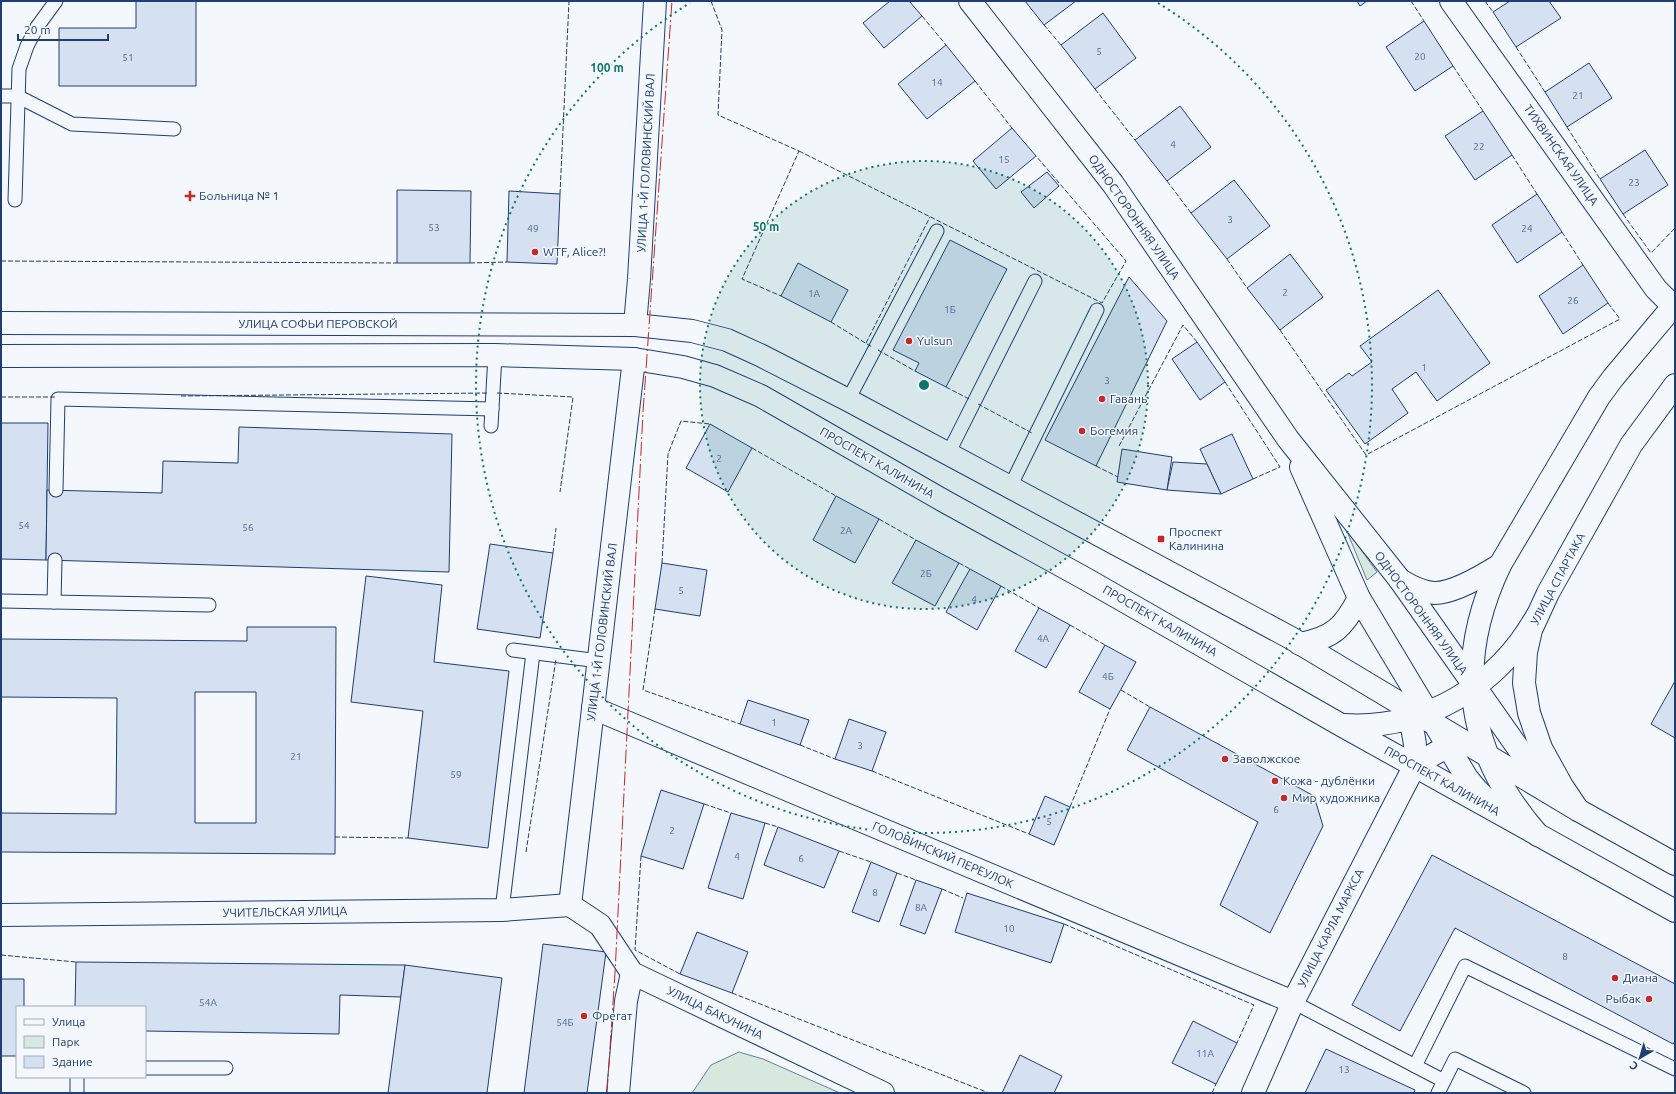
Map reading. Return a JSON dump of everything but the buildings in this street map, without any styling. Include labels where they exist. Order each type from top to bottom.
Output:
[{"type":"street","name":"УЛИЦА 1-Й ГОЛОВИНСКИЙ ВАЛ","points":[[635,325],[640,279],[655,1]]},
{"type":"street","name":"ОДНОСТОРОННЯЯ УЛИЦА","points":[[970,1],[1113,184],[1288,439],[1400,580],[1473,687],[1548,792]]},
{"type":"street","name":"ТИХВИНСКАЯ УЛИЦА","points":[[1451,1],[1656,289],[1674,305]]},
{"type":"street","points":[[1538,834],[1522,816],[1508,796],[1488,756],[1478,727],[1473,687],[1474,648],[1478,623],[1488,590],[1500,565],[1599,397],[1674,305]]},
{"type":"street","name":"УЛИЦА СОФЬИ ПЕРОВСКОЙ","points":[[1,323],[635,325]]},
{"type":"street","points":[[635,325],[692,331],[727,340],[760,355],[848,400],[1300,644],[1419,715]]},
{"type":"street","points":[[1,356],[495,355],[634,359]]},
{"type":"street","name":"УЛИЦА 1-Й ГОЛОВИНСКИЙ ВАЛ","points":[[570,905],[634,359]]},
{"type":"street","name":"ПРОСПЕКТ КАЛИНИНА","points":[[634,359],[650,360],[699,371],[731,382],[761,396],[944,501],[1084,578],[1675,911]]},
{"type":"street","name":"УЛИЦА СПАРТАКА","points":[[1578,810],[1562,786],[1541,748],[1529,714],[1525,691],[1524,667],[1529,637],[1537,616],[1631,445],[1675,385]]},
{"type":"street","name":"ОДНОСТОРОННЯЯ УЛИЦА","points":[[1288,439],[1358,598],[1419,715],[1458,746],[1472,784],[1487,801],[1504,815]]},
{"type":"street","points":[[1400,580],[1419,590],[1440,593],[1463,585],[1500,565]]},
{"type":"street","points":[[1300,644],[1328,636],[1336,631],[1348,618],[1358,598]]},
{"type":"street","points":[[1341,724],[1375,725],[1419,715],[1456,700],[1509,657],[1537,616]]},
{"type":"street","name":"ГОЛОВИНСКИЙ ПЕРЕУЛОК","points":[[593,708],[1293,1002]]},
{"type":"street","points":[[1415,765],[1415,738],[1419,715]]},
{"type":"street","points":[[1415,765],[1432,754],[1458,746],[1488,756],[1578,810],[1675,864]]},
{"type":"street","name":"УЛИЦА КАРЛА МАРКСА","points":[[1253,1093],[1293,1002],[1415,765]]},
{"type":"street","points":[[570,905],[600,925],[632,973],[626,1001],[618,1093]]},
{"type":"street","name":"УЧИТЕЛЬСКАЯ УЛИЦА","points":[[1,915],[502,910],[570,905]]},
{"type":"street","name":"УЛИЦА БАКУНИНА","points":[[632,973],[883,1093]]},
{"type":"lane","points":[[15,200],[18,69],[27,46],[37,27],[56,1]]},
{"type":"lane","points":[[1,96],[18,96],[72,124],[174,129]]},
{"type":"lane","points":[[848,400],[937,231]]},
{"type":"lane","points":[[948,454],[1035,281]]},
{"type":"lane","points":[[1010,487],[1097,310]]},
{"type":"lane","points":[[491,426],[495,355]]},
{"type":"lane","points":[[56,490],[58,399],[492,409]]},
{"type":"lane","points":[[54,602],[55,560]]},
{"type":"lane","points":[[1,601],[209,605]]},
{"type":"lane","points":[[513,650],[599,661]]},
{"type":"lane","points":[[502,910],[533,653]]},
{"type":"lane","points":[[1415,1066],[1465,966],[1675,1069]]},
{"type":"lane","points":[[1293,1002],[1444,1081]]},
{"type":"lane","points":[[1438,1093],[1455,1059],[1524,1093]]},
{"type":"lane","points":[[146,1068],[226,1068]]},
{"type":"lane","points":[[77,1078],[77,1093]]},
{"type":"green space","points":[[1346,529],[1377,572],[1367,580]]},
{"type":"green space","points":[[739,1052],[763,1059],[840,1093],[692,1093],[711,1065]]},
{"type":"fence","points":[[560,194],[569,1]]},
{"type":"fence","points":[[711,1],[722,30],[718,115],[799,151],[742,279],[781,296]]},
{"type":"fence","points":[[1411,1],[1424,21]]},
{"type":"fence","points":[[1485,1],[1493,12]]},
{"type":"fence","points":[[922,16],[946,45]]},
{"type":"fence","points":[[1044,25],[1061,45]]},
{"type":"fence","points":[[1516,47],[1545,92]]},
{"type":"fence","points":[[1453,66],[1483,111]]},
{"type":"fence","points":[[975,81],[1012,128]]},
{"type":"fence","points":[[1095,89],[1135,140]]},
{"type":"fence","points":[[1567,127],[1600,179]]},
{"type":"fence","points":[[799,151],[1102,303],[1126,261],[1036,156]]},
{"type":"fence","points":[[1512,155],[1537,194]]},
{"type":"fence","points":[[1167,181],[1191,213]]},
{"type":"fence","points":[[1623,214],[1651,253],[1675,228]]},
{"type":"fence","points":[[866,343],[930,217]]},
{"type":"fence","points":[[1562,232],[1583,265]]},
{"type":"fence","points":[[1227,259],[1247,288]]},
{"type":"fence","points":[[1,261],[397,263]]},
{"type":"fence","points":[[470,263],[507,262]]},
{"type":"fence","points":[[1280,330],[1366,455],[1620,319],[1608,303]]},
{"type":"fence","points":[[831,322],[872,347]]},
{"type":"fence","points":[[1119,446],[1183,325],[1197,342]]},
{"type":"fence","points":[[878,350],[915,371]]},
{"type":"fence","points":[[1225,382],[1280,467],[1253,479]]},
{"type":"fence","points":[[946,387],[971,400]]},
{"type":"fence","points":[[181,396],[489,393]]},
{"type":"fence","points":[[497,393],[573,397],[560,492]]},
{"type":"fence","points":[[1,397],[55,397]]},
{"type":"fence","points":[[978,404],[1032,433]]},
{"type":"fence","points":[[662,563],[668,454],[681,421],[710,424]]},
{"type":"fence","points":[[752,448],[836,496]]},
{"type":"fence","points":[[1096,466],[1118,477]]},
{"type":"fence","points":[[879,519],[916,540]]},
{"type":"fence","points":[[553,553],[556,528]]},
{"type":"fence","points":[[959,563],[970,569]]},
{"type":"fence","points":[[1001,586],[1039,608]]},
{"type":"fence","points":[[655,609],[643,690],[740,724]]},
{"type":"fence","points":[[1070,625],[1105,645]]},
{"type":"fence","points":[[526,852],[556,659]]},
{"type":"fence","points":[[1121,690],[1150,707]]},
{"type":"fence","points":[[1070,807],[1110,709]]},
{"type":"fence","points":[[800,745],[835,759]]},
{"type":"fence","points":[[872,771],[1029,834]]},
{"type":"fence","points":[[704,804],[731,813]]},
{"type":"fence","points":[[765,823],[778,827]]},
{"type":"fence","points":[[335,837],[408,838]]},
{"type":"fence","points":[[839,851],[871,862]]},
{"type":"fence","points":[[641,856],[635,950],[680,974]]},
{"type":"fence","points":[[897,873],[916,880]]},
{"type":"fence","points":[[942,889],[963,898]]},
{"type":"fence","points":[[1064,924],[1254,1005],[1237,1043]]},
{"type":"fence","points":[[1,955],[76,962]]},
{"type":"fence","points":[[732,993],[989,1093]]},
{"type":"fence","points":[[1212,1093],[1216,1084]]},
{"type":"power","points":[[607,1093],[615,973],[643,412],[672,1]]},
{"type":"place","name":"Больница № 1","points":[[190,196]]},
{"type":"place","name":"WTF, Alice?!","points":[[535,252]]},
{"type":"place","name":"Yulsun","points":[[909,341]]},
{"type":"place","name":"Гавань","points":[[1102,399]]},
{"type":"place","name":"Богемия","points":[[1082,431]]},
{"type":"place","name":"Проспект Калинина","points":[[1161,539]]},
{"type":"place","name":"Заволжское","points":[[1225,759]]},
{"type":"place","name":"Кожа - дублёнки","points":[[1275,781]]},
{"type":"place","name":"Мир художника","points":[[1284,798]]},
{"type":"place","name":"Диана","points":[[1615,978]]},
{"type":"place","name":"Рыбак","points":[[1649,999]]},
{"type":"place","name":"Фрегат","points":[[584,1016]]}]
